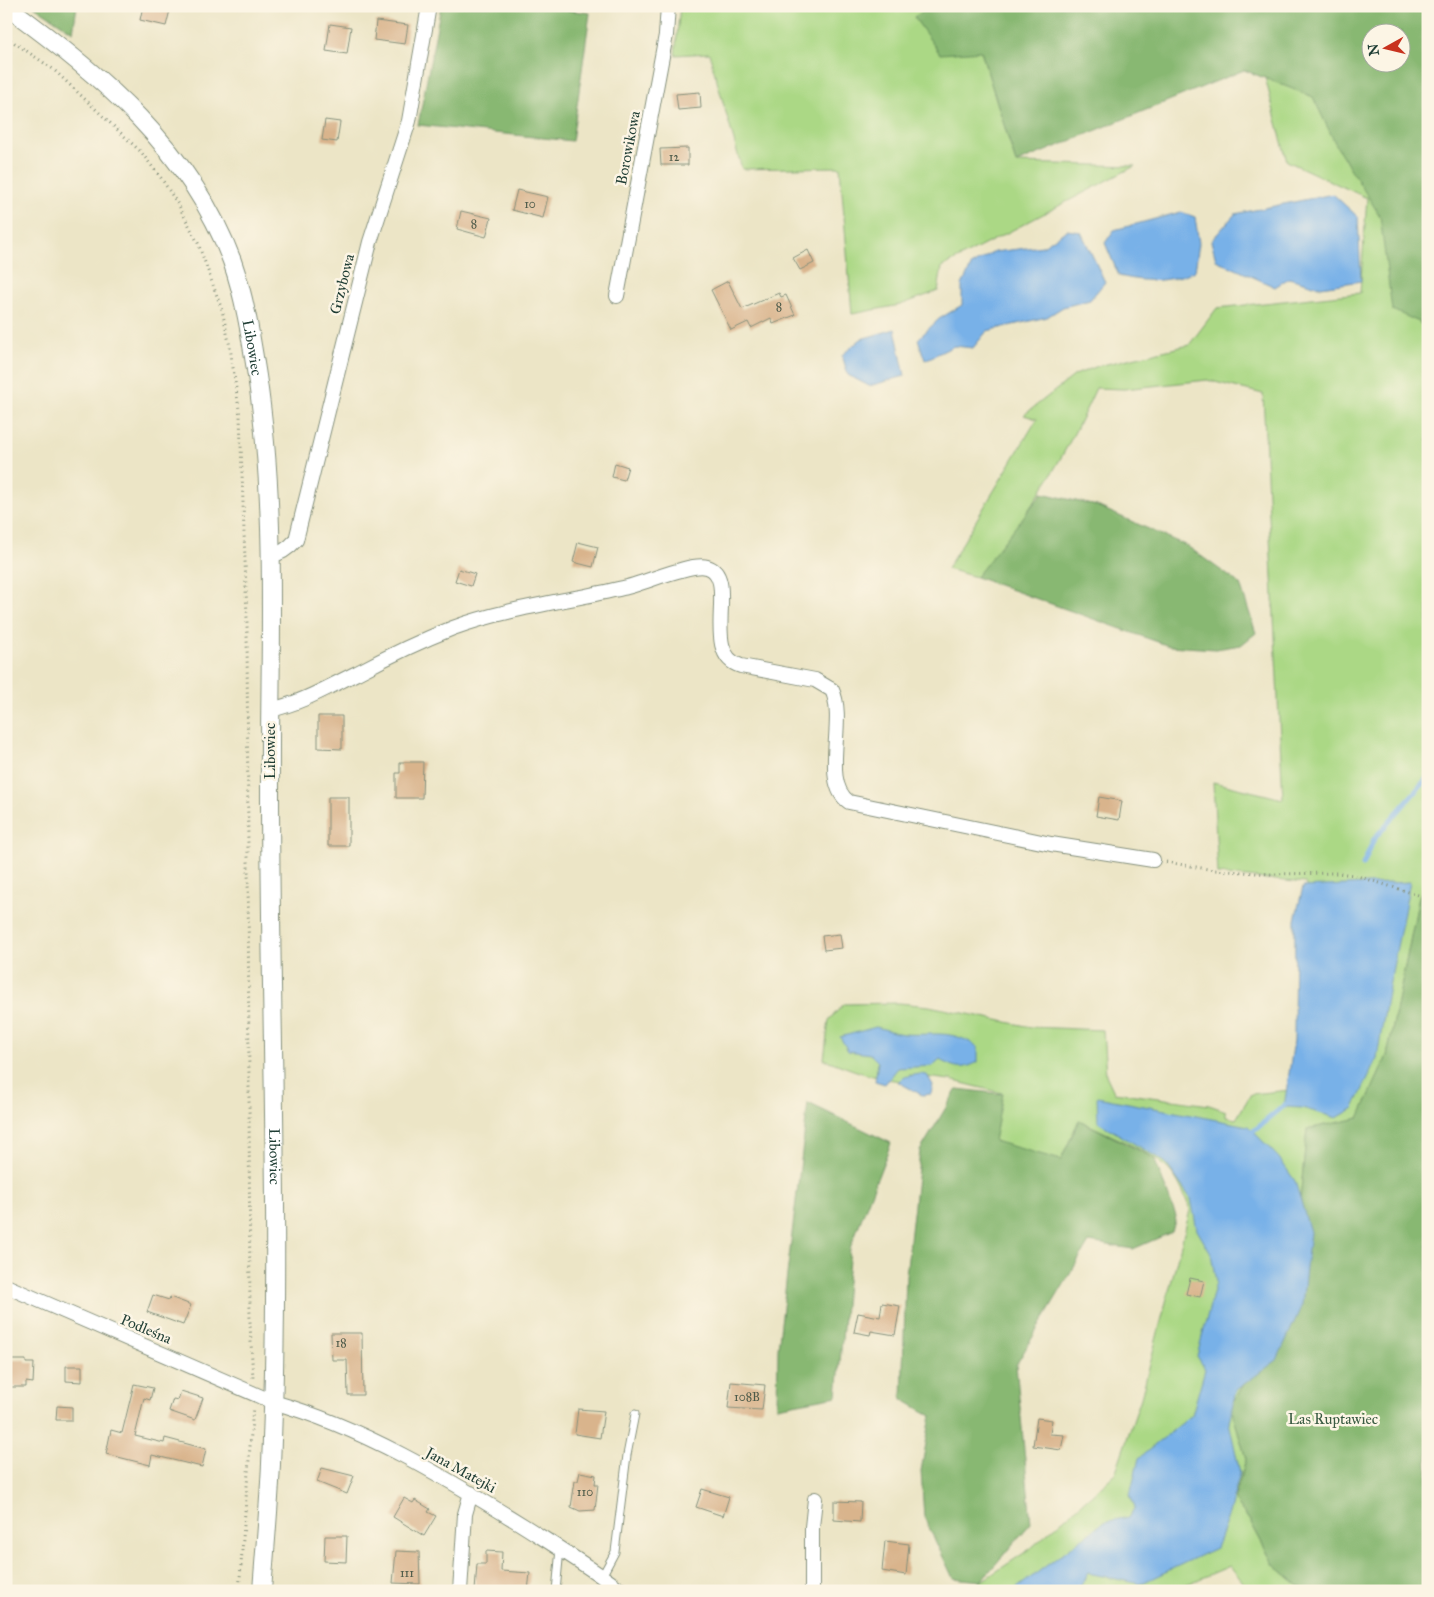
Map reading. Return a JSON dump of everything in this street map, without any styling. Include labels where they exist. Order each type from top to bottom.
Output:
[{"type":"street","name":"Libowiec","points":[[6,6],[48,36],[127,104],[163,142],[192,182],[211,215],[232,262],[250,324],[262,404],[269,487],[270,556],[275,1280],[271,1468],[262,1591]]},
{"type":"street","name":"Grzybowa","points":[[270,556],[290,547],[296,540],[370,242],[409,121],[429,6]]},
{"type":"street","name":"Borowikowa","points":[[617,296],[666,35],[668,6]]},
{"type":"street","points":[[270,710],[295,704],[405,648],[455,628],[561,600],[624,588],[692,567],[706,566],[715,572],[718,577],[721,592],[721,636],[725,653],[731,661],[741,666],[816,680],[832,690],[837,709],[837,786],[843,798],[849,802],[1051,844],[1153,860]]},
{"type":"street","name":"Podleśna","points":[[6,1286],[273,1402]]},
{"type":"street","name":"Jana Matejki","points":[[273,1402],[316,1415],[387,1448],[471,1493],[602,1576],[622,1591]]},
{"type":"street","points":[[460,1591],[465,1514],[471,1493]]},
{"type":"street","points":[[812,1591],[812,1527],[815,1499]]},
{"type":"lane","points":[[602,1576],[615,1552],[635,1414]]},
{"type":"lane","points":[[556,1591],[560,1549]]},
{"type":"path","points":[[6,37],[53,69],[141,152],[161,178],[179,206],[198,243],[222,310],[230,347],[240,416],[244,484],[248,813],[250,1314],[254,1394],[239,1591]]},
{"type":"path","points":[[1153,860],[1242,873],[1346,874],[1428,898]]},
{"type":"green space","points":[[34,6],[77,6],[73,32]]},
{"type":"green space","points":[[441,6],[535,6],[590,13],[572,141],[418,125]]},
{"type":"green space","points":[[680,6],[933,6],[914,17],[981,51],[1016,163],[1135,166],[942,267],[938,291],[900,305],[852,314],[840,167],[742,169],[709,53],[675,55]]},
{"type":"green space","points":[[933,6],[1428,6],[1428,326],[1392,310],[1380,216],[1337,147],[1313,97],[1244,70],[1016,163],[981,51],[940,54],[914,17]]},
{"type":"green space","points":[[1428,6],[1420,324],[1428,327],[1428,878],[1419,897],[1387,1056],[1359,1119],[1307,1129],[1290,1302],[1231,1407],[1246,1459],[1234,1500],[1250,1521],[1274,1565],[1305,1591],[1250,1591],[1230,1566],[1171,1591],[967,1591],[1030,1549],[1115,1474],[1141,1398],[1190,1210],[1175,1178],[1160,1162],[1150,1155],[1079,1120],[1061,1160],[1014,1151],[994,1140],[1002,1093],[950,1080],[910,1075],[902,1081],[881,1078],[824,1059],[829,1020],[844,1004],[899,1003],[929,1006],[1031,1027],[1103,1030],[1106,1075],[1114,1092],[1209,1105],[1226,1111],[1226,1117],[1236,1119],[1251,1094],[1290,1090],[1312,901],[1305,883],[1218,874],[1213,782],[1283,799],[1263,394],[1207,380],[1124,389],[1096,388],[1071,439],[1044,487],[995,555],[976,577],[947,569],[1037,419],[1024,415],[1075,375],[1098,366],[1189,345],[1217,308],[1360,293],[1367,198],[1287,161],[1261,62],[1362,28],[1362,72],[1412,72],[1412,22],[1380,22]]},
{"type":"green space","points":[[1042,493],[1097,506],[1187,546],[1240,584],[1256,633],[1241,645],[1216,649],[1169,646],[976,577]]},
{"type":"green space","name":"Las Ruptawiec","points":[[1428,878],[1428,1591],[1305,1591],[1274,1565],[1250,1521],[1234,1500],[1246,1459],[1231,1407],[1290,1302],[1307,1129],[1359,1118],[1387,1056],[1419,897]]},
{"type":"green space","points":[[957,1089],[1003,1094],[994,1141],[1061,1160],[1079,1120],[1154,1158],[1176,1216],[1172,1232],[1133,1249],[1089,1242],[1016,1365],[1031,1523],[981,1581],[953,1578],[924,1517],[921,1471],[931,1416],[902,1399],[906,1276],[920,1151]]},
{"type":"green space","points":[[808,1103],[891,1143],[850,1248],[837,1396],[777,1407],[778,1348]]},
{"type":"water","points":[[1333,194],[1358,217],[1361,281],[1321,287],[1289,278],[1275,287],[1216,260],[1211,241],[1235,214]]},
{"type":"water","points":[[1181,212],[1195,217],[1199,243],[1195,271],[1158,280],[1140,280],[1119,276],[1105,243],[1114,230]]},
{"type":"water","points":[[1067,230],[1081,232],[1105,282],[1090,300],[1063,307],[1047,317],[987,331],[973,348],[954,346],[925,360],[918,339],[939,319],[962,305],[962,285],[972,265],[994,252],[1043,246]]},
{"type":"water","points":[[895,329],[905,376],[869,386],[848,375],[842,355],[861,339]]},
{"type":"water","points":[[1410,882],[1377,1058],[1354,1108],[1337,1118],[1302,1108],[1284,1107],[1294,1040],[1295,920],[1303,887]]},
{"type":"water","points":[[876,1027],[903,1034],[942,1034],[959,1037],[978,1047],[978,1062],[959,1067],[950,1065],[940,1059],[932,1066],[898,1068],[885,1084],[875,1081],[878,1062],[870,1054],[848,1051],[840,1037]]},
{"type":"water","points":[[920,1074],[927,1075],[933,1085],[931,1094],[922,1095],[898,1082],[903,1077]]},
{"type":"water","points":[[1097,1097],[1248,1126],[1279,1158],[1295,1181],[1310,1232],[1302,1305],[1277,1360],[1236,1390],[1229,1422],[1240,1473],[1228,1517],[1216,1548],[1140,1584],[1088,1573],[1080,1586],[1098,1591],[1013,1591],[1104,1522],[1129,1517],[1135,1507],[1130,1495],[1139,1458],[1192,1415],[1205,1369],[1197,1356],[1216,1282],[1211,1254],[1197,1230],[1191,1199],[1165,1162],[1098,1122]]},
{"type":"building","points":[[143,6],[171,6],[166,26],[140,20]]},
{"type":"building","points":[[376,21],[408,25],[405,44],[374,40]]},
{"type":"building","points":[[330,24],[351,27],[347,54],[326,51]]},
{"type":"building","points":[[700,92],[701,108],[678,110],[676,94]]},
{"type":"building","points":[[325,120],[340,122],[337,142],[322,140]]},
{"type":"building","points":[[688,148],[688,165],[661,165],[660,149]]},
{"type":"building","points":[[517,190],[548,197],[543,218],[512,210]]},
{"type":"building","points":[[461,211],[491,218],[486,237],[457,229]]},
{"type":"building","points":[[808,250],[814,263],[800,270],[793,258]]},
{"type":"building","points":[[728,281],[742,309],[779,293],[781,297],[786,295],[795,315],[773,324],[771,318],[751,328],[748,322],[731,330],[711,290]]},
{"type":"building","points":[[615,463],[628,467],[624,480],[612,477]]},
{"type":"building","points":[[578,542],[598,547],[593,567],[573,562]]},
{"type":"building","points":[[459,569],[475,574],[471,586],[455,581]]},
{"type":"building","points":[[318,716],[342,716],[342,749],[318,748]]},
{"type":"building","points":[[400,762],[423,762],[422,798],[396,798],[396,773],[400,773]]},
{"type":"building","points":[[328,797],[349,797],[349,846],[328,846]]},
{"type":"building","points":[[1099,797],[1122,801],[1119,820],[1096,816]]},
{"type":"building","points":[[840,934],[842,948],[824,950],[822,936]]},
{"type":"building","points":[[1190,1278],[1204,1281],[1200,1297],[1186,1294]]},
{"type":"building","points":[[153,1295],[169,1300],[170,1297],[191,1305],[183,1325],[147,1312]]},
{"type":"building","points":[[882,1303],[900,1306],[895,1335],[871,1331],[870,1335],[854,1332],[858,1313],[880,1317]]},
{"type":"building","points":[[331,1333],[362,1333],[363,1395],[348,1395],[347,1360],[332,1360]]},
{"type":"building","points":[[8,1360],[26,1360],[26,1363],[34,1363],[33,1383],[26,1382],[26,1387],[7,1387]]},
{"type":"building","points":[[66,1366],[82,1366],[82,1382],[66,1381]]},
{"type":"building","points":[[731,1382],[765,1385],[762,1410],[728,1408]]},
{"type":"building","points":[[134,1384],[153,1388],[150,1400],[144,1398],[135,1436],[164,1443],[165,1438],[206,1449],[202,1467],[152,1455],[150,1465],[106,1454],[111,1430],[122,1433]]},
{"type":"building","points":[[181,1391],[203,1398],[195,1420],[169,1411],[173,1399],[178,1400]]},
{"type":"building","points":[[57,1406],[72,1407],[72,1420],[56,1420]]},
{"type":"building","points":[[578,1409],[604,1411],[600,1438],[575,1434]]},
{"type":"building","points":[[1037,1418],[1052,1420],[1050,1434],[1064,1435],[1061,1450],[1033,1446]]},
{"type":"building","points":[[322,1468],[354,1476],[347,1494],[317,1482]]},
{"type":"building","points":[[580,1472],[596,1475],[595,1484],[598,1484],[595,1510],[580,1511],[571,1507],[575,1481],[578,1481]]},
{"type":"building","points":[[702,1489],[729,1497],[723,1516],[696,1507]]},
{"type":"building","points":[[404,1498],[413,1503],[415,1500],[430,1509],[428,1512],[436,1516],[424,1536],[393,1517]]},
{"type":"building","points":[[834,1501],[861,1502],[860,1522],[834,1520]]},
{"type":"building","points":[[325,1536],[347,1536],[346,1562],[324,1561]]},
{"type":"building","points":[[885,1541],[909,1544],[906,1575],[882,1571]]},
{"type":"building","points":[[396,1551],[419,1552],[420,1584],[393,1583]]},
{"type":"building","points":[[486,1551],[502,1552],[501,1571],[530,1573],[528,1591],[475,1591],[477,1564],[486,1564]]},
{"type":"waterway","points":[[1363,865],[1374,839],[1428,777]]},
{"type":"waterway","points":[[1249,1135],[1286,1104]]}]
